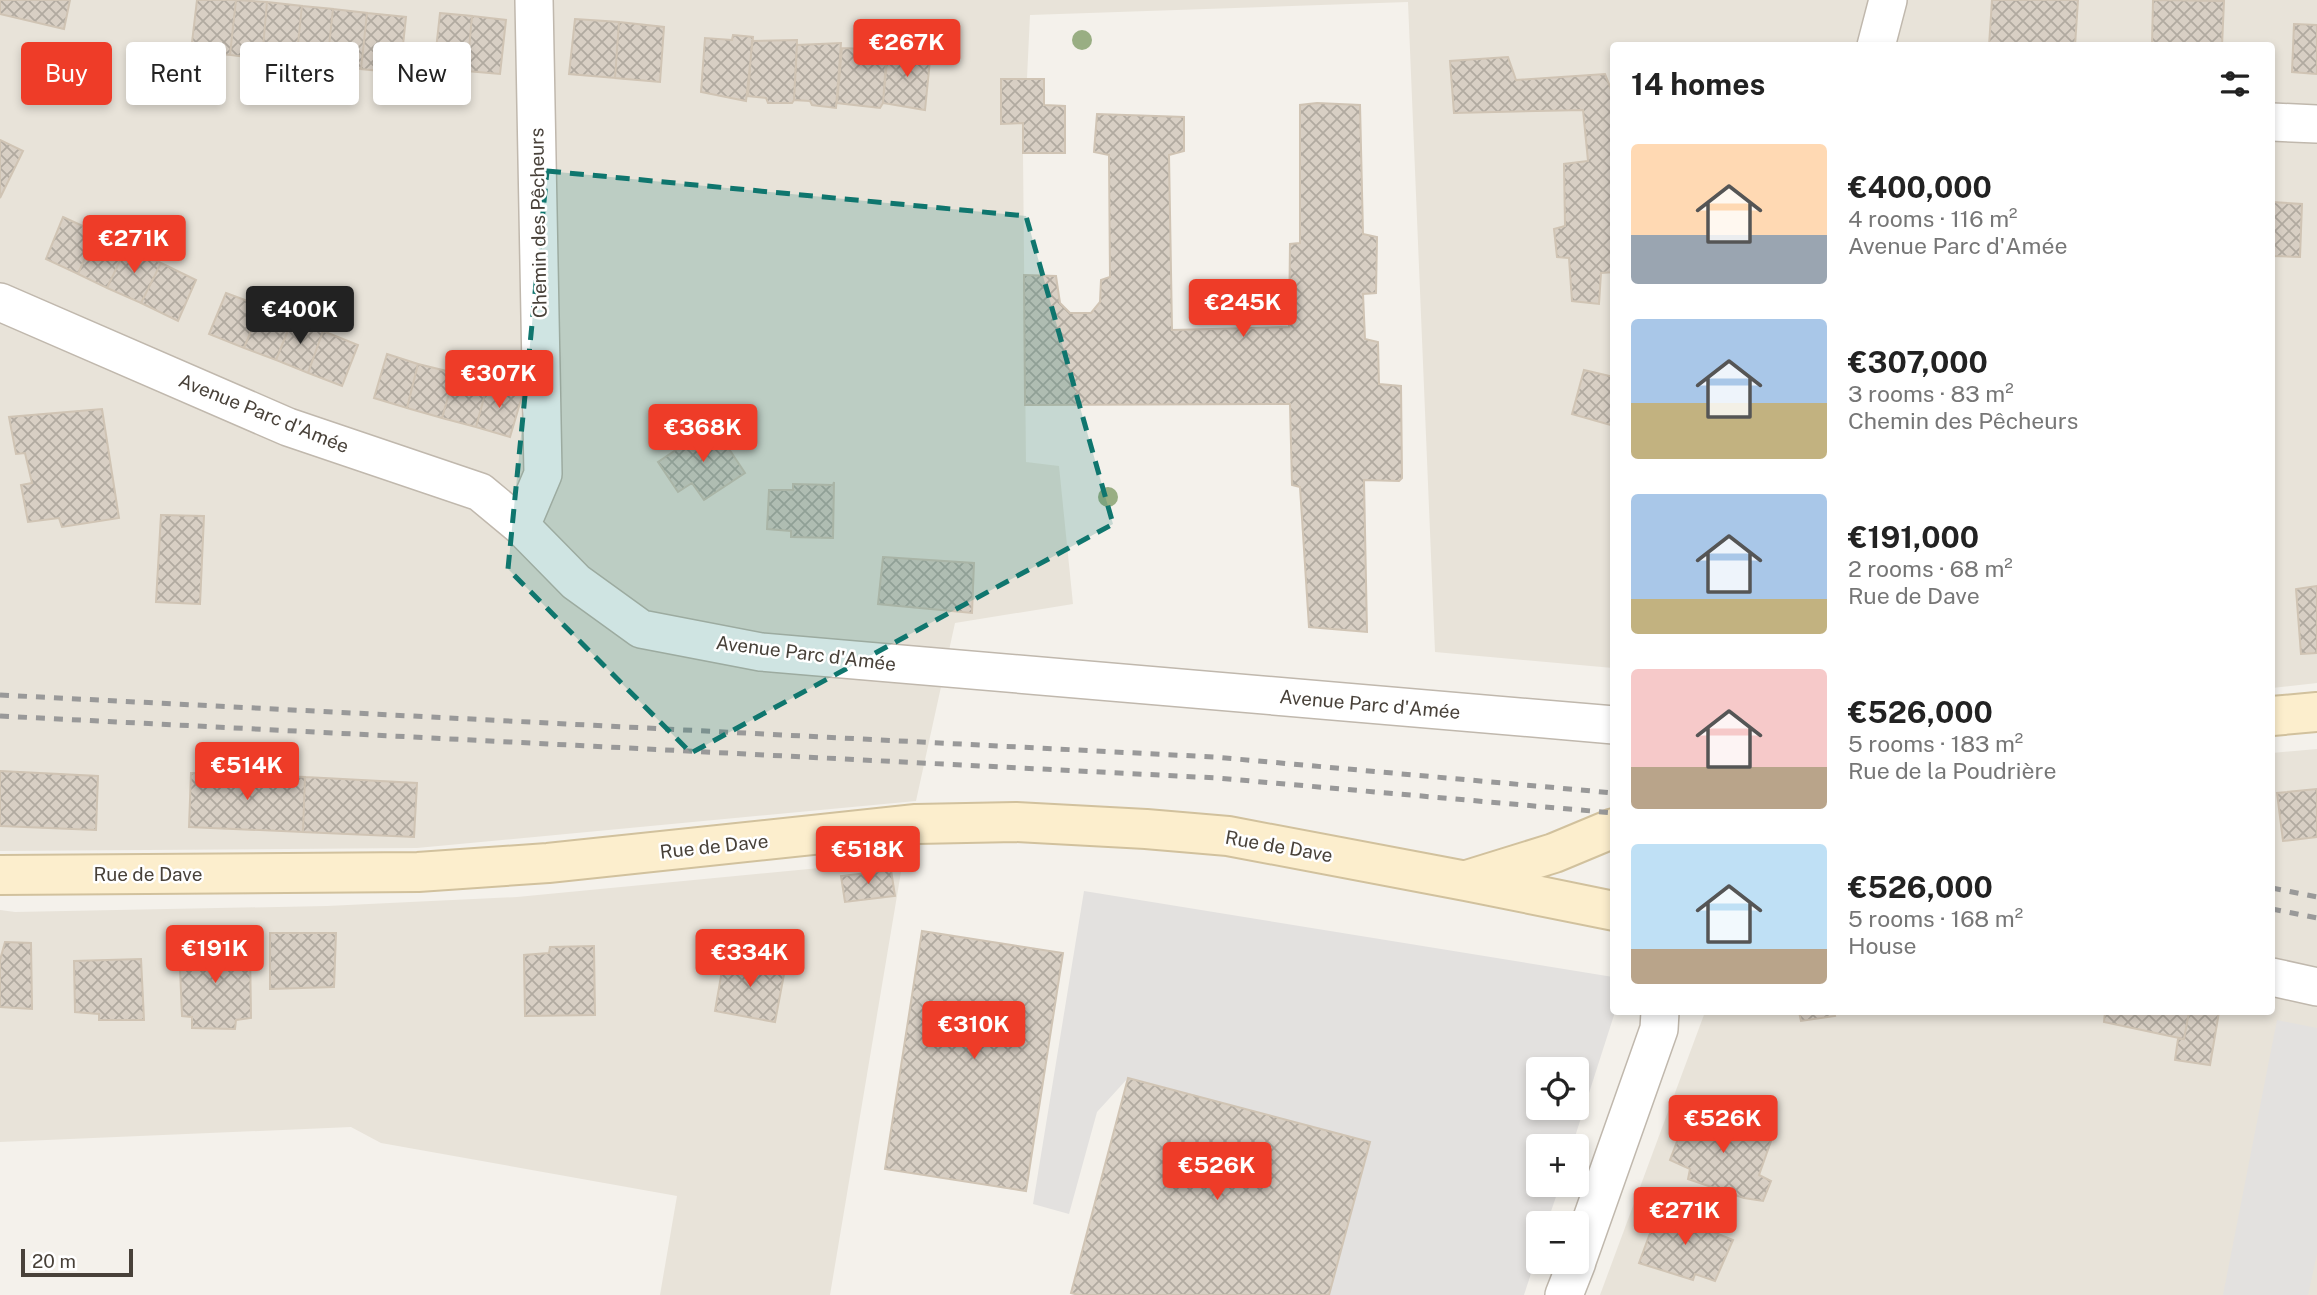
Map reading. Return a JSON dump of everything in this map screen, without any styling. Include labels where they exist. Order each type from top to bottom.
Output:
[{"type":"main road","points":[[2275,716],[2317,712]]},
{"type":"main road","name":"Rue de Dave","points":[[0,875],[418,872],[561,862],[916,824],[1016,822],[1228,836],[1610,910]]},
{"type":"main road","name":"Rue de Dave","points":[[1466,881],[1554,853],[1610,830]]},
{"type":"street","name":"Chemin des Pêcheurs","points":[[521,526],[543,474],[534,0]]},
{"type":"street","points":[[1877,42],[1888,0]]},
{"type":"street","points":[[2275,122],[2317,124]]},
{"type":"street","name":"Avenue Parc d'Amée","points":[[0,302],[288,427],[480,492],[521,526],[576,582],[641,629],[761,652],[1610,725]]},
{"type":"street","points":[[2275,978],[2317,987]]},
{"type":"street","points":[[1589,1227],[1659,1029],[1660,1015]]},
{"type":"street","points":[[1564,1295],[1572,1274]]},
{"type":"highlighted area","points":[[547,171],[1026,216],[1113,524],[691,753],[508,569]]},
{"type":"shaded area","points":[[0,0],[2317,0],[2317,683],[2275,688],[2275,42],[1610,42],[1610,668],[1435,652],[1408,2],[1030,15],[1027,78],[1044,79],[1044,105],[1065,106],[1065,153],[1023,154],[1026,462],[1059,466],[1073,604],[955,623],[916,801],[417,848],[0,851]]},
{"type":"shaded area","points":[[2317,749],[2317,1295],[1600,1295],[1704,1015],[2275,1015],[2275,753]]},
{"type":"shaded area","points":[[903,860],[830,1295],[660,1295],[677,1196],[381,1143],[351,1127],[0,1142],[0,910],[15,912],[327,906],[517,897]]},
{"type":"shaded area","points":[[1084,891],[1610,977],[1610,1015],[1614,1015],[1589,1093],[1589,1057],[1526,1057],[1526,1120],[1580,1120],[1576,1134],[1526,1134],[1526,1197],[1556,1197],[1551,1211],[1526,1211],[1526,1274],[1531,1274],[1524,1295],[1329,1295],[1369,1142],[1128,1078],[1097,1112],[1069,1214],[1033,1204]]},
{"type":"shaded area","points":[[2277,1020],[2317,1028],[2317,1254],[2308,1295],[2223,1295]]},
{"type":"building","points":[[0,0],[70,0],[64,29],[0,14]]},
{"type":"building","points":[[197,0],[236,0],[230,55],[226,55],[226,42],[192,42]]},
{"type":"building","points":[[236,0],[267,2],[263,42],[240,42],[240,56],[230,55]]},
{"type":"building","points":[[1992,0],[2078,0],[2075,42],[1989,42]]},
{"type":"building","points":[[2153,0],[2224,1],[2222,42],[2152,42]]},
{"type":"building","points":[[267,2],[302,6],[298,42],[263,42]]},
{"type":"building","points":[[302,6],[333,9],[329,42],[298,42]]},
{"type":"building","points":[[333,9],[367,13],[361,69],[359,42],[329,42]]},
{"type":"building","points":[[367,13],[406,17],[403,42],[373,42],[373,70],[361,69]]},
{"type":"building","points":[[440,13],[472,16],[470,42],[437,42]]},
{"type":"building","points":[[472,16],[506,20],[500,74],[471,71]]},
{"type":"building","points":[[575,19],[619,22],[615,78],[569,74]]},
{"type":"building","points":[[619,22],[664,27],[660,82],[615,78]]},
{"type":"building","points":[[2294,24],[2317,25],[2317,74],[2292,72]]},
{"type":"building","points":[[733,35],[753,37],[746,101],[701,92],[705,38],[732,40]]},
{"type":"building","points":[[797,40],[792,103],[768,103],[766,98],[748,96],[752,41]]},
{"type":"building","points":[[841,43],[836,108],[794,100],[797,45]]},
{"type":"building","points":[[867,45],[887,47],[883,103],[880,108],[837,103],[842,48],[866,49]]},
{"type":"building","points":[[912,48],[931,50],[925,110],[883,103],[888,51],[911,53]]},
{"type":"building","points":[[1508,57],[1516,80],[1605,74],[1610,86],[1610,272],[1601,273],[1599,304],[1572,301],[1569,258],[1557,257],[1554,229],[1565,226],[1564,164],[1588,161],[1583,110],[1454,113],[1450,61]]},
{"type":"building","points":[[1001,79],[1044,79],[1044,105],[1065,106],[1065,153],[1023,153],[1023,123],[1001,124]]},
{"type":"building","points":[[1300,105],[1360,105],[1363,234],[1377,237],[1376,293],[1363,294],[1365,339],[1378,342],[1379,384],[1401,386],[1402,478],[1399,481],[1364,480],[1367,632],[1309,627],[1300,487],[1292,485],[1290,404],[1025,405],[1024,275],[1056,276],[1060,303],[1070,313],[1091,313],[1100,302],[1101,280],[1110,277],[1109,155],[1094,152],[1097,114],[1184,117],[1184,151],[1169,155],[1172,330],[1289,327],[1290,244],[1300,243]]},
{"type":"building","points":[[0,140],[23,151],[0,198]]},
{"type":"building","points":[[2275,202],[2302,204],[2300,257],[2275,256]]},
{"type":"building","points":[[63,217],[96,232],[78,274],[46,259]]},
{"type":"building","points":[[96,232],[127,246],[107,288],[78,274]]},
{"type":"building","points":[[127,246],[161,263],[141,303],[107,288]]},
{"type":"building","points":[[161,263],[196,280],[178,321],[141,303]]},
{"type":"building","points":[[226,293],[261,306],[244,348],[209,334]]},
{"type":"building","points":[[261,306],[293,318],[276,360],[244,348]]},
{"type":"building","points":[[293,318],[323,331],[308,373],[276,360]]},
{"type":"building","points":[[323,331],[358,345],[342,386],[308,373]]},
{"type":"building","points":[[387,354],[418,364],[407,408],[374,398]]},
{"type":"building","points":[[418,364],[455,373],[442,418],[407,408]]},
{"type":"building","points":[[1584,370],[1610,376],[1610,425],[1572,414]]},
{"type":"building","points":[[455,373],[488,383],[476,427],[442,418]]},
{"type":"building","points":[[488,383],[523,393],[510,437],[476,427]]},
{"type":"building","points":[[102,409],[119,518],[62,527],[59,518],[28,522],[21,485],[32,483],[25,453],[16,454],[9,417]]},
{"type":"building","points":[[713,425],[745,473],[704,500],[692,483],[678,492],[658,462]]},
{"type":"building","points":[[834,482],[833,538],[791,537],[791,531],[767,529],[769,490],[793,490],[793,484],[833,485]]},
{"type":"building","points":[[161,515],[204,516],[200,604],[156,602]]},
{"type":"building","points":[[883,557],[974,563],[972,613],[878,604]]},
{"type":"building","points":[[2317,586],[2317,653],[2301,654],[2296,589]]},
{"type":"building","points":[[0,771],[98,776],[96,830],[0,826]]},
{"type":"building","points":[[191,773],[305,777],[303,832],[189,827]]},
{"type":"building","points":[[305,777],[417,783],[414,837],[303,832]]},
{"type":"building","points":[[2317,789],[2317,837],[2283,841],[2277,793]]},
{"type":"building","points":[[891,870],[895,896],[845,902],[841,876]]},
{"type":"building","points":[[922,931],[1063,953],[1026,1191],[885,1169]]},
{"type":"building","points":[[270,933],[336,933],[334,987],[270,989]]},
{"type":"building","points":[[5,942],[31,943],[32,1009],[0,1007],[0,960]]},
{"type":"building","points":[[179,944],[234,944],[236,948],[250,948],[251,1018],[236,1020],[235,1029],[192,1028],[192,1017],[182,1016]]},
{"type":"building","points":[[594,946],[595,1015],[525,1016],[524,955],[549,953],[550,947]]},
{"type":"building","points":[[725,953],[785,969],[775,1022],[715,1011]]},
{"type":"building","points":[[141,959],[144,1020],[99,1020],[99,1014],[75,1012],[74,961]]},
{"type":"building","points":[[1800,1015],[1835,1016],[1801,1021]]},
{"type":"building","points":[[2105,1015],[2188,1015],[2184,1039],[2104,1022]]},
{"type":"building","points":[[2188,1015],[2218,1015],[2210,1065],[2175,1060],[2178,1039],[2184,1039]]},
{"type":"building","points":[[1128,1078],[1370,1142],[1329,1295],[1071,1293]]},
{"type":"building","points":[[1689,1110],[1726,1124],[1731,1116],[1754,1124],[1752,1133],[1771,1141],[1759,1175],[1771,1181],[1763,1201],[1744,1198],[1688,1179],[1690,1169],[1670,1160]]},
{"type":"building","points":[[1659,1209],[1711,1226],[1711,1231],[1733,1240],[1715,1281],[1695,1274],[1693,1280],[1639,1263]]},
{"type":"railway","points":[[0,695],[1214,757],[1610,793]]},
{"type":"railway","points":[[0,716],[1217,778],[1610,813]]},
{"type":"railway","points":[[2275,889],[2317,897]]},
{"type":"railway","points":[[2275,910],[2317,918]]}]
